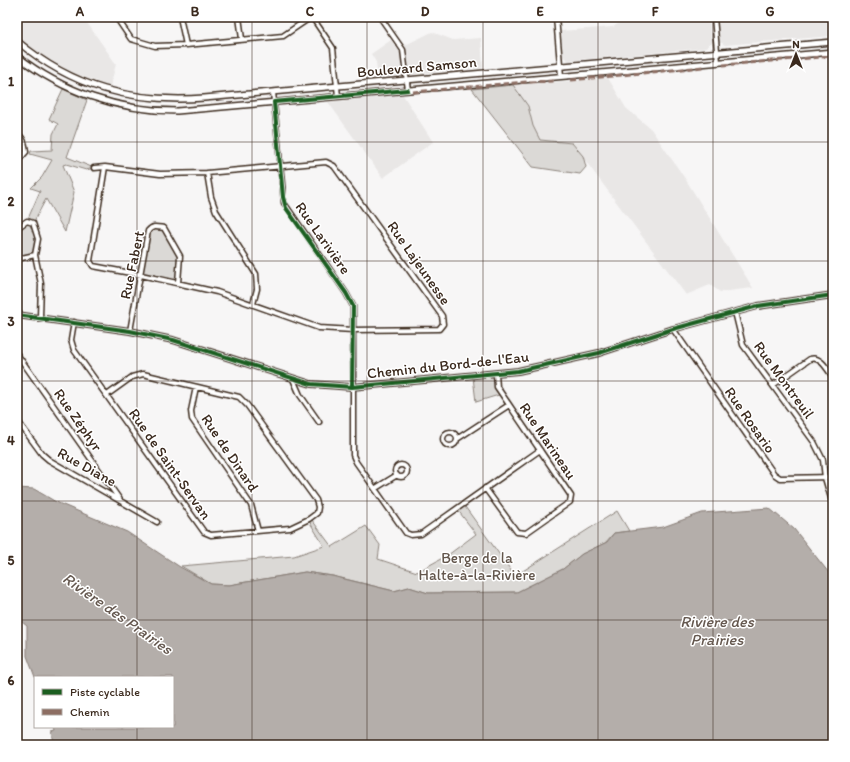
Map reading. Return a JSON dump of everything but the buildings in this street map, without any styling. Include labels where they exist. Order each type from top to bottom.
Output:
[{"type":"street","points":[[116,17],[131,39],[139,43],[155,46],[186,45],[283,36],[311,17],[333,48],[338,96]]},
{"type":"street","points":[[180,17],[186,45]]},
{"type":"street","points":[[239,17],[242,40]]},
{"type":"street","points":[[380,17],[403,50],[408,90]]},
{"type":"street","points":[[556,17],[561,76]]},
{"type":"street","points":[[714,17],[718,62]]},
{"type":"street","name":"Boulevard Samson","points":[[17,41],[45,62],[90,85],[126,95],[176,99],[273,92],[833,42]]},
{"type":"street","name":"Boulevard Samson","points":[[17,56],[39,72],[70,88],[96,98],[132,107],[183,110],[833,52]]},
{"type":"street","name":"Rue Larivière","points":[[273,92],[280,166],[286,208],[346,293],[353,306],[353,455],[356,462],[376,488],[406,533],[411,535],[421,534],[484,488],[540,450]]},
{"type":"street","points":[[17,133],[23,140],[26,152],[17,162]]},
{"type":"street","name":"Rue Lajeunesse","points":[[94,168],[105,167],[160,174],[207,173],[331,163],[442,316],[443,324],[439,329],[352,330],[320,328],[217,292],[93,266],[90,261],[105,167]]},
{"type":"street","points":[[207,173],[211,198],[216,211],[256,274],[257,289],[253,304]]},
{"type":"street","points":[[17,228],[27,221],[33,223],[38,239],[35,255],[41,284],[40,317]]},
{"type":"street","name":"Rue Fabert","points":[[130,331],[148,231],[154,226],[164,228],[180,256],[178,283]]},
{"type":"street","points":[[17,259],[35,255]]},
{"type":"street","name":"Chemin du Bord-de-l'Eau","points":[[17,315],[74,322],[173,340],[311,384],[352,387],[518,371],[599,353],[672,329],[735,312],[776,302],[833,294]]},
{"type":"street","name":"Rue Montreuil","points":[[735,312],[744,345],[814,442],[823,460],[833,505]]},
{"type":"street","name":"Rue de Saint-Servan","points":[[74,322],[71,340],[74,350],[204,532],[211,535],[290,528],[309,520],[318,513],[316,500],[247,405],[239,397],[143,374],[132,377],[107,395]]},
{"type":"street","name":"Rue Rosario","points":[[672,329],[774,474],[780,478],[833,477]]},
{"type":"street","name":"Rue Zéphyr","points":[[17,354],[120,500]]},
{"type":"street","points":[[773,385],[810,359],[815,358],[821,360],[833,377]]},
{"type":"street","name":"Rue Marineau","points":[[484,488],[517,532],[526,533],[570,502],[571,496],[509,405],[498,387],[496,374]]},
{"type":"street","points":[[293,379],[300,395],[319,422]]},
{"type":"street","name":"Rue de Dinard","points":[[196,387],[191,411],[192,420],[251,505],[258,531]]},
{"type":"street","points":[[457,439],[509,405]]},
{"type":"street","name":"Rue Diane","points":[[17,420],[48,460],[157,522]]},
{"type":"street","points":[[376,488],[396,475]]},
{"type":"shaded area","points":[[17,17],[83,17],[116,64],[110,87],[71,72],[30,48],[17,36]]},
{"type":"shaded area","points":[[628,17],[708,17],[709,20],[740,17],[833,17],[833,36],[725,45],[722,43],[710,43],[706,48],[569,61],[562,56],[561,31],[613,27]]},
{"type":"shaded area","points":[[432,32],[453,40],[481,38],[483,68],[378,78],[376,62],[371,54],[391,40],[397,49]]},
{"type":"shaded area","points":[[608,78],[626,108],[651,129],[686,180],[753,288],[720,292],[710,285],[686,295],[572,143],[540,141],[533,126],[528,106],[513,85]]},
{"type":"shaded area","points":[[403,95],[433,142],[383,178],[328,102]]},
{"type":"green space","points":[[513,85],[528,106],[533,126],[540,140],[572,143],[583,156],[586,167],[580,174],[533,167],[472,89]]},
{"type":"green space","points":[[63,89],[87,100],[67,157],[94,168],[86,170],[66,164],[63,165],[74,192],[65,232],[46,199],[33,223],[38,239],[35,255],[17,259],[17,228],[27,221],[40,191],[31,188],[42,177],[52,160],[30,154],[31,151],[52,150],[53,134],[58,124],[49,119]]},
{"type":"green space","points":[[151,228],[164,228],[180,256],[178,283],[141,275]]},
{"type":"green space","points":[[496,374],[497,387],[502,394],[476,402],[473,377]]},
{"type":"green space","name":"Berge de la Halte-à-la-Rivière","points":[[463,504],[515,576],[617,511],[629,531],[614,533],[605,543],[582,554],[563,569],[517,592],[428,593],[409,587],[394,591],[333,576],[305,572],[229,585],[211,584],[181,566],[294,556],[324,546],[309,521],[312,520],[332,547],[366,526],[380,545],[378,559],[417,572],[448,555],[476,534],[457,509]]},
{"type":"water","name":"Rivière des Prairies","points":[[17,488],[34,489],[56,502],[127,532],[180,567],[211,584],[229,585],[305,572],[332,576],[394,591],[409,587],[428,593],[517,592],[563,569],[582,554],[607,542],[614,533],[663,527],[702,513],[769,508],[794,529],[833,578],[833,745],[54,745],[52,732],[56,731],[55,728],[174,728],[174,676],[35,676],[27,656],[27,626],[17,618]]},
{"type":"marked path","points":[[723,65],[833,56]]},
{"type":"marked path","points":[[571,80],[703,67]]},
{"type":"marked path","points":[[413,92],[526,82],[556,81]]},
{"type":"cycle path","points":[[352,387],[353,306],[346,293],[286,208],[283,197],[274,102],[408,90]]},
{"type":"cycle path","points":[[17,315],[130,331],[173,340],[311,384],[352,387],[518,371],[599,353],[673,329],[758,306],[833,295]]}]
